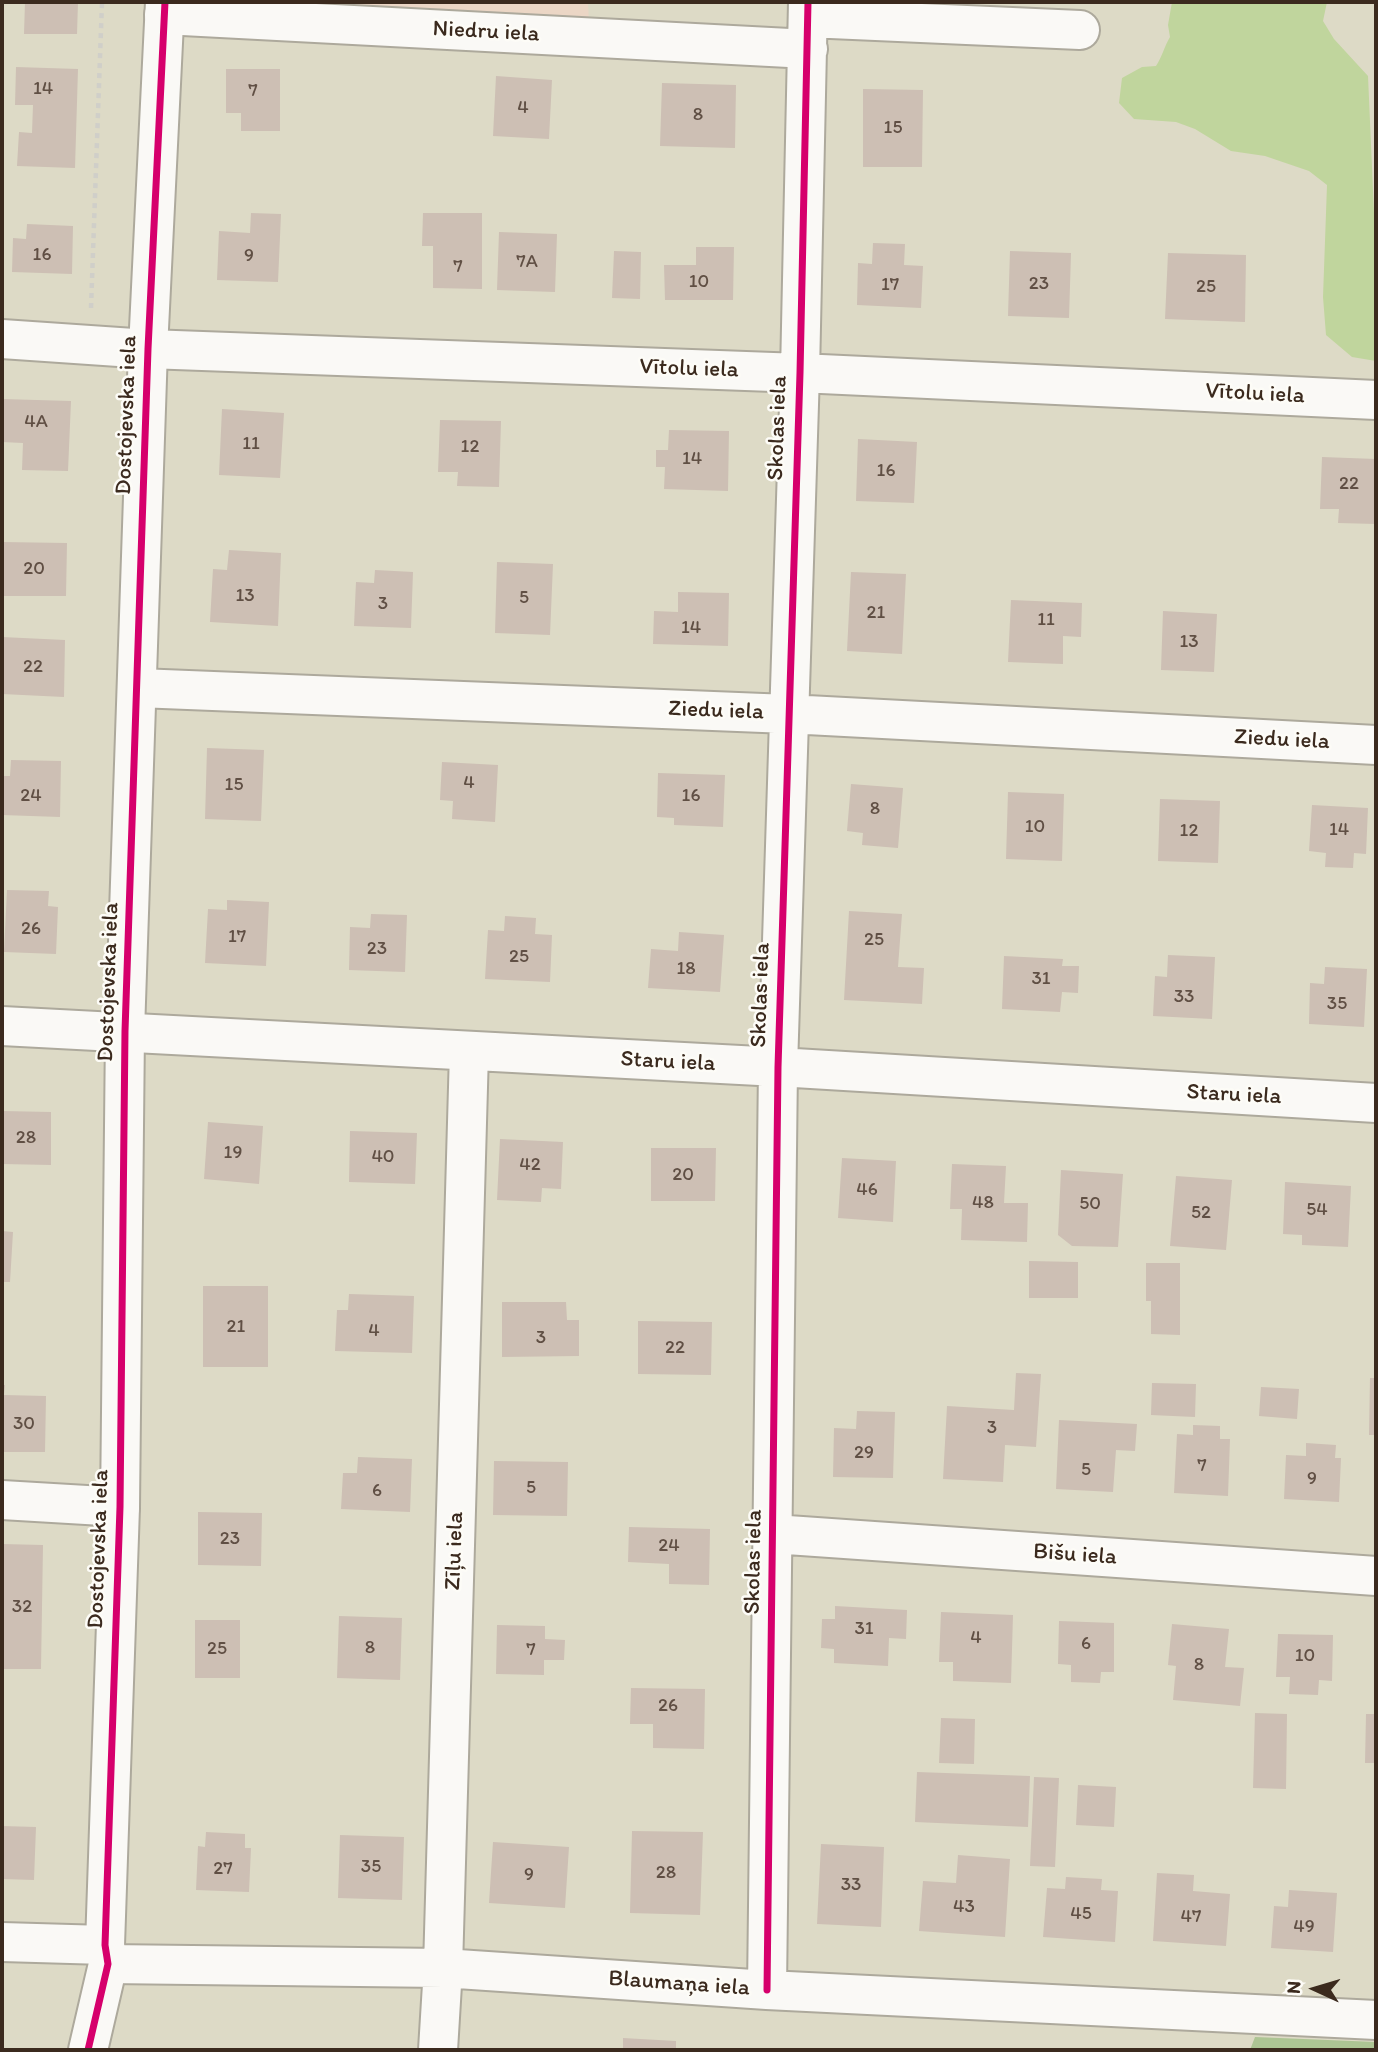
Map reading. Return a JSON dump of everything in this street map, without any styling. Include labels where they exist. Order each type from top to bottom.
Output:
[{"type":"street","name":"Niedru iela","points":[[165,8],[1080,30]]},
{"type":"street","name":"Dostojevska iela","points":[[88,2050],[107,1954],[120,1507],[125,1031],[148,349],[165,8]]},
{"type":"street","name":"Skolas iela","points":[[767,1990],[778,1067],[808,23]]},
{"type":"street","name":"Vītolu iela","points":[[2,340],[148,349],[800,373],[1376,400]]},
{"type":"street","name":"Ziedu iela","points":[[138,688],[788,714],[1376,746]]},
{"type":"street","name":"Staru iela","points":[[2,1026],[778,1067],[1376,1104]]},
{"type":"street","name":"Zīļu iela","points":[[438,2050],[443,1968],[469,1052]]},
{"type":"street","points":[[2,1500],[120,1507]]},
{"type":"street","name":"Bišu iela","points":[[773,1534],[1376,1576]]},
{"type":"street","name":"Blaumaņa iela","points":[[2,1942],[107,1954],[443,1968],[767,1990],[1376,2020]]},
{"type":"path","points":[[90,344],[102,2]]},
{"type":"shaded area","points":[[215,2],[588,2],[589,22]]},
{"type":"green space","points":[[1172,2],[1327,2],[1323,21],[1334,39],[1368,76],[1376,218],[1376,361],[1352,357],[1326,335],[1323,297],[1327,185],[1309,171],[1265,156],[1231,151],[1195,129],[1176,122],[1134,119],[1119,103],[1122,78],[1142,67],[1156,66],[1158,63],[1170,37],[1168,25]]},
{"type":"green space","points":[[1255,2037],[1376,2042],[1376,2050],[1250,2050]]},
{"type":"building","points":[[25,2],[78,2],[77,34],[24,34]]},
{"type":"building","points":[[16,67],[78,69],[75,168],[17,166],[19,132],[32,133],[33,105],[15,105]]},
{"type":"building","points":[[226,69],[280,69],[280,131],[241,131],[241,113],[226,113]]},
{"type":"building","points":[[496,76],[552,80],[549,139],[493,136]]},
{"type":"building","points":[[662,83],[736,85],[735,148],[660,146]]},
{"type":"building","points":[[863,89],[923,90],[922,167],[863,167]]},
{"type":"building","points":[[251,213],[281,214],[278,282],[217,280],[219,231],[250,233]]},
{"type":"building","points":[[423,213],[482,213],[482,289],[433,288],[433,246],[422,246]]},
{"type":"building","points":[[27,224],[73,226],[72,274],[12,272],[13,238],[26,239]]},
{"type":"building","points":[[499,232],[557,234],[555,292],[497,290]]},
{"type":"building","points":[[873,243],[905,244],[904,265],[923,266],[921,308],[857,305],[858,263],[872,264]]},
{"type":"building","points":[[696,247],[734,247],[733,300],[665,300],[664,265],[696,265]]},
{"type":"building","points":[[614,251],[641,252],[640,299],[612,298]]},
{"type":"building","points":[[1010,251],[1071,253],[1069,318],[1008,316]]},
{"type":"building","points":[[1168,253],[1246,255],[1245,322],[1165,319]]},
{"type":"building","points":[[2,399],[71,401],[68,471],[22,470],[23,443],[2,442]]},
{"type":"building","points":[[222,409],[284,413],[280,478],[219,475]]},
{"type":"building","points":[[440,420],[501,421],[499,487],[457,486],[458,472],[438,472]]},
{"type":"building","points":[[669,430],[729,431],[728,491],[664,489],[665,467],[656,467],[656,450],[668,450]]},
{"type":"building","points":[[858,439],[917,442],[914,503],[856,501]]},
{"type":"building","points":[[1322,457],[1376,459],[1376,524],[1338,523],[1339,509],[1320,509]]},
{"type":"building","points":[[2,542],[67,543],[66,596],[2,596]]},
{"type":"building","points":[[229,550],[281,553],[278,626],[210,622],[213,569],[227,570]]},
{"type":"building","points":[[497,562],[553,564],[550,635],[495,633]]},
{"type":"building","points":[[375,570],[413,572],[411,628],[354,626],[356,582],[374,583]]},
{"type":"building","points":[[851,572],[906,574],[902,654],[847,651]]},
{"type":"building","points":[[678,592],[729,593],[728,646],[653,644],[654,611],[678,612]]},
{"type":"building","points":[[1011,600],[1082,603],[1081,637],[1063,636],[1063,664],[1008,662]]},
{"type":"building","points":[[1163,611],[1217,614],[1214,672],[1161,670]]},
{"type":"building","points":[[2,637],[65,640],[64,697],[2,694]]},
{"type":"building","points":[[207,748],[264,750],[261,821],[205,819]]},
{"type":"building","points":[[11,760],[61,761],[60,817],[2,815],[2,776],[10,776]]},
{"type":"building","points":[[442,762],[498,765],[495,822],[452,819],[453,801],[440,800]]},
{"type":"building","points":[[658,773],[725,775],[723,827],[674,825],[674,818],[657,817]]},
{"type":"building","points":[[851,784],[903,788],[898,848],[862,845],[863,833],[847,831]]},
{"type":"building","points":[[1008,792],[1064,794],[1062,861],[1006,859]]},
{"type":"building","points":[[1160,799],[1220,801],[1218,863],[1158,861]]},
{"type":"building","points":[[1312,805],[1368,808],[1366,854],[1354,853],[1353,868],[1325,867],[1326,853],[1309,851]]},
{"type":"building","points":[[7,890],[49,891],[48,906],[58,907],[56,954],[4,952]]},
{"type":"building","points":[[227,900],[269,902],[266,966],[205,963],[208,909],[227,910]]},
{"type":"building","points":[[849,911],[902,914],[898,967],[924,968],[922,1004],[844,1000]]},
{"type":"building","points":[[371,914],[407,915],[405,972],[349,970],[350,927],[370,928]]},
{"type":"building","points":[[505,916],[536,918],[535,934],[552,935],[550,982],[485,979],[488,930],[504,931]]},
{"type":"building","points":[[679,932],[724,935],[720,992],[648,988],[651,949],[678,951]]},
{"type":"building","points":[[1168,955],[1215,957],[1212,1019],[1153,1016],[1155,976],[1167,977]]},
{"type":"building","points":[[1004,956],[1063,959],[1062,966],[1079,966],[1078,993],[1062,992],[1060,1012],[1002,1009]]},
{"type":"building","points":[[1325,967],[1367,969],[1364,1027],[1309,1024],[1310,983],[1324,984]]},
{"type":"building","points":[[2,1111],[51,1112],[51,1165],[2,1164]]},
{"type":"building","points":[[208,1122],[263,1126],[259,1184],[204,1179]]},
{"type":"building","points":[[350,1131],[417,1133],[415,1184],[349,1182]]},
{"type":"building","points":[[500,1139],[563,1142],[561,1189],[542,1188],[541,1202],[497,1200]]},
{"type":"building","points":[[651,1148],[716,1148],[715,1201],[651,1201]]},
{"type":"building","points":[[842,1158],[896,1161],[893,1222],[838,1218]]},
{"type":"building","points":[[952,1164],[1006,1166],[1004,1203],[1028,1203],[1027,1242],[961,1240],[962,1209],[950,1209]]},
{"type":"building","points":[[1061,1170],[1123,1174],[1118,1247],[1072,1246],[1058,1235]]},
{"type":"building","points":[[1176,1176],[1232,1180],[1226,1250],[1170,1246]]},
{"type":"building","points":[[1285,1182],[1351,1186],[1348,1247],[1302,1245],[1302,1235],[1283,1234]]},
{"type":"building","points":[[2,1231],[13,1232],[10,1282],[2,1282]]},
{"type":"building","points":[[1029,1261],[1078,1262],[1078,1298],[1029,1298]]},
{"type":"building","points":[[1146,1263],[1180,1263],[1180,1335],[1151,1334],[1151,1301],[1146,1301]]},
{"type":"building","points":[[203,1286],[268,1286],[268,1367],[203,1367]]},
{"type":"building","points":[[349,1294],[414,1296],[412,1353],[335,1351],[337,1310],[348,1310]]},
{"type":"building","points":[[502,1302],[566,1302],[567,1320],[579,1320],[579,1356],[502,1357]]},
{"type":"building","points":[[638,1321],[712,1322],[711,1375],[638,1374]]},
{"type":"building","points":[[1016,1373],[1041,1374],[1036,1447],[1005,1445],[1003,1482],[943,1479],[947,1406],[1014,1410]]},
{"type":"building","points":[[1370,1378],[1376,1378],[1376,1435],[1369,1435]]},
{"type":"building","points":[[1152,1383],[1196,1384],[1195,1417],[1151,1415]]},
{"type":"building","points":[[2,1385],[5,1385],[4,1395],[46,1396],[45,1452],[2,1452]]},
{"type":"building","points":[[1261,1387],[1299,1389],[1297,1419],[1259,1416]]},
{"type":"building","points":[[857,1411],[895,1412],[893,1478],[833,1477],[834,1428],[856,1429]]},
{"type":"building","points":[[1059,1420],[1137,1424],[1135,1451],[1116,1450],[1113,1492],[1056,1489]]},
{"type":"building","points":[[1193,1425],[1220,1426],[1220,1439],[1230,1439],[1228,1496],[1174,1493],[1177,1434],[1193,1435]]},
{"type":"building","points":[[1306,1443],[1336,1445],[1335,1458],[1341,1458],[1339,1502],[1284,1499],[1286,1455],[1306,1456]]},
{"type":"building","points":[[358,1457],[412,1459],[410,1512],[341,1509],[343,1473],[357,1473]]},
{"type":"building","points":[[494,1461],[568,1462],[567,1516],[493,1515]]},
{"type":"building","points":[[198,1512],[262,1513],[261,1566],[198,1565]]},
{"type":"building","points":[[629,1527],[710,1529],[709,1585],[669,1584],[669,1564],[628,1562]]},
{"type":"building","points":[[2,1544],[43,1545],[41,1669],[2,1669]]},
{"type":"building","points":[[835,1606],[907,1610],[906,1639],[889,1638],[888,1666],[834,1663],[834,1649],[821,1648],[822,1619],[835,1619]]},
{"type":"building","points":[[941,1612],[1013,1615],[1011,1683],[953,1681],[953,1662],[939,1662]]},
{"type":"building","points":[[339,1616],[402,1618],[400,1680],[337,1678]]},
{"type":"building","points":[[195,1620],[240,1620],[240,1678],[195,1678]]},
{"type":"building","points":[[1059,1621],[1114,1623],[1114,1672],[1101,1672],[1100,1683],[1071,1682],[1071,1665],[1058,1664]]},
{"type":"building","points":[[1172,1624],[1229,1629],[1225,1667],[1244,1668],[1240,1706],[1173,1700],[1176,1666],[1168,1665]]},
{"type":"building","points":[[497,1625],[545,1626],[545,1639],[565,1640],[564,1660],[544,1660],[544,1675],[496,1674]]},
{"type":"building","points":[[1278,1634],[1333,1635],[1332,1681],[1319,1680],[1318,1695],[1289,1694],[1290,1677],[1276,1677]]},
{"type":"building","points":[[631,1688],[705,1689],[704,1749],[653,1748],[653,1724],[630,1724]]},
{"type":"building","points":[[1255,1713],[1287,1714],[1286,1789],[1253,1788]]},
{"type":"building","points":[[1366,1714],[1376,1714],[1376,1763],[1365,1763]]},
{"type":"building","points":[[941,1718],[975,1719],[974,1764],[939,1763]]},
{"type":"building","points":[[917,1772],[1030,1776],[1028,1827],[915,1822]]},
{"type":"building","points":[[1034,1777],[1059,1778],[1055,1867],[1030,1866]]},
{"type":"building","points":[[1078,1785],[1116,1787],[1114,1827],[1076,1825]]},
{"type":"building","points":[[2,1826],[36,1827],[34,1880],[2,1879]]},
{"type":"building","points":[[632,1831],[703,1832],[700,1915],[630,1913]]},
{"type":"building","points":[[206,1832],[245,1834],[245,1848],[251,1848],[249,1892],[196,1890],[198,1846],[205,1847]]},
{"type":"building","points":[[340,1835],[404,1837],[402,1900],[338,1898]]},
{"type":"building","points":[[493,1842],[569,1847],[565,1908],[489,1903]]},
{"type":"building","points":[[821,1844],[884,1847],[881,1927],[817,1924]]},
{"type":"building","points":[[958,1855],[1010,1859],[1005,1937],[919,1931],[923,1881],[956,1883]]},
{"type":"building","points":[[1157,1873],[1194,1875],[1193,1891],[1230,1894],[1226,1946],[1153,1941]]},
{"type":"building","points":[[1066,1877],[1102,1879],[1101,1890],[1118,1891],[1115,1942],[1043,1937],[1047,1888],[1065,1889]]},
{"type":"building","points":[[1289,1890],[1337,1893],[1333,1952],[1271,1948],[1274,1906],[1288,1907]]},
{"type":"building","points":[[623,2038],[676,2041],[676,2050],[623,2050]]},
{"type":"cycle path","points":[[88,2050],[108,1964],[105,1945],[120,1507],[125,1031],[148,349],[165,2]]},
{"type":"cycle path","points":[[767,1990],[778,1067],[800,373],[808,2]]}]
